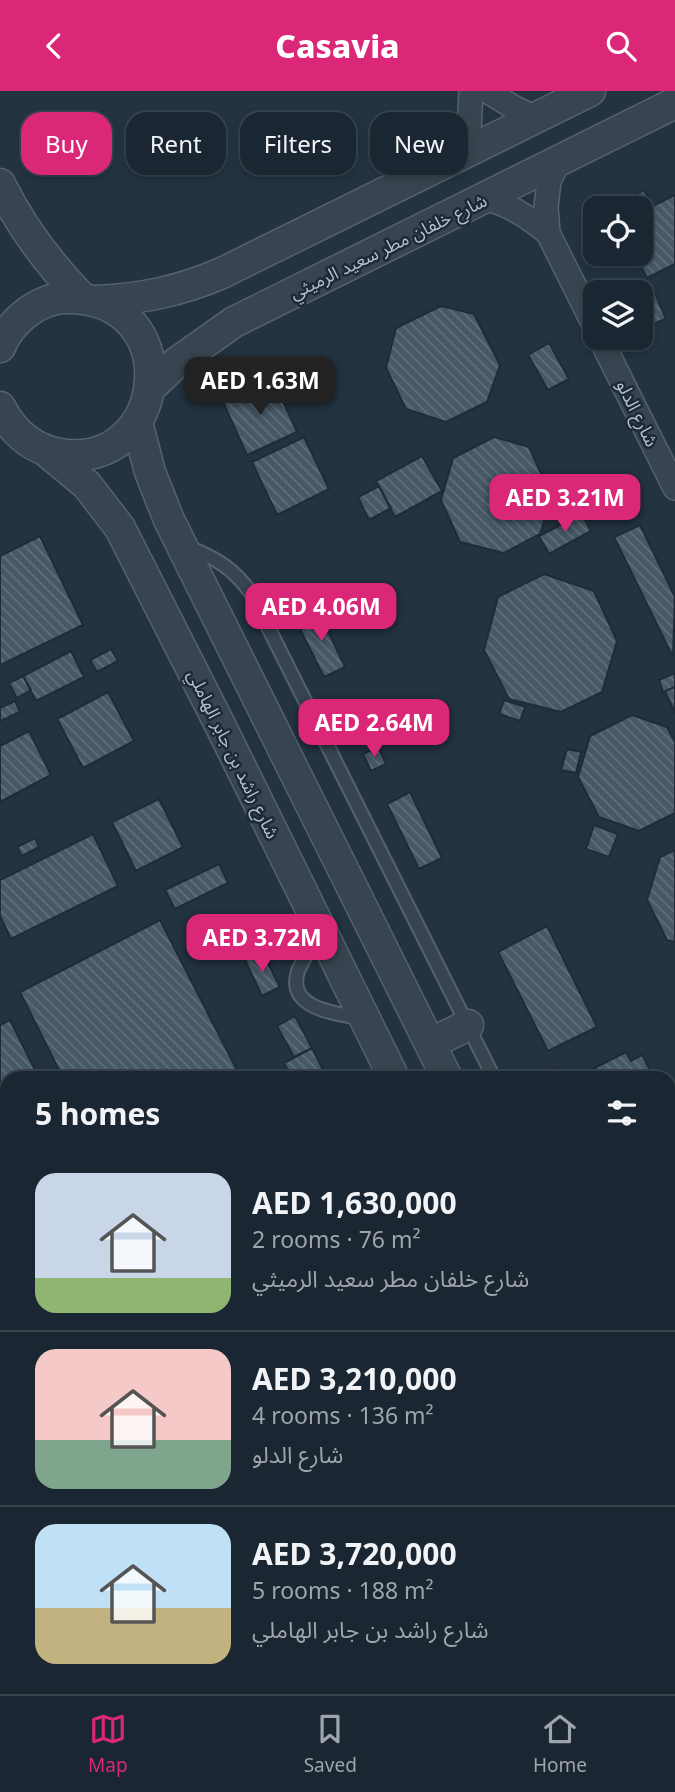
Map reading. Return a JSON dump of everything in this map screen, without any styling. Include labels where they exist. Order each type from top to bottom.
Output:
[{"type":"street","points":[[471,91],[468,152],[590,91]]},
{"type":"street","points":[[487,91],[537,118]]},
{"type":"street","name":"شارع خلفان مطر سعيد الرميثي","points":[[151,387],[176,363],[234,322],[675,103]]},
{"type":"street","points":[[559,161],[549,181],[546,207],[548,233],[583,303]]},
{"type":"street","points":[[1,334],[36,306],[58,299],[161,295],[192,286],[421,175]]},
{"type":"street","points":[[0,184],[28,235],[44,257],[89,299],[117,310],[133,325],[145,344],[150,365],[151,387],[146,405],[137,422],[119,440],[96,452],[71,456],[23,444]]},
{"type":"street","points":[[485,198],[505,204],[548,233]]},
{"type":"street","name":"شارع الدلو","points":[[606,350],[675,488]]},
{"type":"street","name":"شارع راشد بن جابر الهاملي","points":[[0,407],[23,444],[87,485],[120,528],[391,1071]]},
{"type":"street","points":[[137,422],[159,497],[181,544],[444,1071]]},
{"type":"street","points":[[430,1044],[468,1025]]},
{"type":"lane","points":[[181,544],[224,563],[251,593],[491,1071]]},
{"type":"lane","points":[[320,928],[298,971],[298,991],[302,998],[315,1008],[365,1019]]},
{"type":"building","points":[[644,190],[647,196],[632,196]]},
{"type":"building","points":[[675,195],[675,264],[647,278],[641,266],[653,266],[653,206]]},
{"type":"building","points":[[655,293],[666,319],[653,324]]},
{"type":"building","points":[[441,306],[474,314],[500,365],[487,402],[446,422],[406,409],[386,368],[396,328]]},
{"type":"building","points":[[549,343],[569,379],[548,390],[528,355]]},
{"type":"building","points":[[273,379],[297,432],[247,455],[223,402]]},
{"type":"building","points":[[304,437],[329,489],[277,515],[252,462]]},
{"type":"building","points":[[494,437],[529,447],[552,498],[540,534],[504,553],[460,542],[441,500],[453,458]]},
{"type":"building","points":[[422,456],[442,491],[395,517],[376,481]]},
{"type":"building","points":[[379,486],[391,508],[369,520],[358,497]]},
{"type":"building","points":[[582,514],[591,531],[549,554],[539,536]]},
{"type":"building","points":[[640,525],[675,597],[673,657],[614,537]]},
{"type":"building","points":[[40,536],[83,625],[0,665],[0,556]]},
{"type":"building","points":[[544,574],[594,591],[617,641],[602,692],[561,712],[509,699],[484,650],[498,597]]},
{"type":"building","points":[[318,610],[345,667],[324,677],[296,621]]},
{"type":"building","points":[[111,649],[118,661],[97,672],[90,660]]},
{"type":"building","points":[[71,651],[84,677],[36,701],[23,676]]},
{"type":"building","points":[[675,673],[675,687],[663,692],[659,680]]},
{"type":"building","points":[[23,676],[31,690],[17,698],[9,683]]},
{"type":"building","points":[[675,687],[675,713],[665,691]]},
{"type":"building","points":[[108,692],[134,741],[83,768],[57,719]]},
{"type":"building","points":[[504,700],[525,707],[520,721],[499,714]]},
{"type":"building","points":[[15,701],[20,712],[0,721],[0,708]]},
{"type":"building","points":[[355,703],[363,718],[348,725],[341,710]]},
{"type":"building","points":[[632,715],[667,727],[675,742],[675,813],[639,831],[599,817],[578,777],[590,736]]},
{"type":"building","points":[[29,731],[51,775],[0,802],[0,746]]},
{"type":"building","points":[[378,747],[386,764],[371,771],[363,754]]},
{"type":"building","points":[[567,749],[581,752],[576,773],[561,770]]},
{"type":"building","points":[[410,792],[442,858],[419,869],[387,804]]},
{"type":"building","points":[[159,799],[183,847],[136,871],[112,822]]},
{"type":"building","points":[[594,825],[618,834],[609,857],[586,849]]},
{"type":"building","points":[[93,834],[118,886],[11,939],[0,916],[0,880]]},
{"type":"building","points":[[35,838],[39,847],[22,856],[17,847]]},
{"type":"building","points":[[675,850],[675,942],[667,940],[647,900],[660,857]]},
{"type":"building","points":[[219,864],[228,883],[175,909],[165,890]]},
{"type":"building","points":[[160,920],[237,1071],[60,1071],[20,992]]},
{"type":"building","points":[[547,926],[597,1027],[548,1051],[498,952]]},
{"type":"building","points":[[262,952],[280,987],[262,996],[245,960]]},
{"type":"building","points":[[295,1016],[312,1048],[294,1057],[277,1026]]},
{"type":"building","points":[[10,1020],[36,1071],[0,1071],[0,1025]]},
{"type":"building","points":[[312,1048],[324,1071],[288,1071],[284,1063]]},
{"type":"building","points":[[626,1052],[631,1061],[642,1055],[650,1071],[589,1071]]}]
